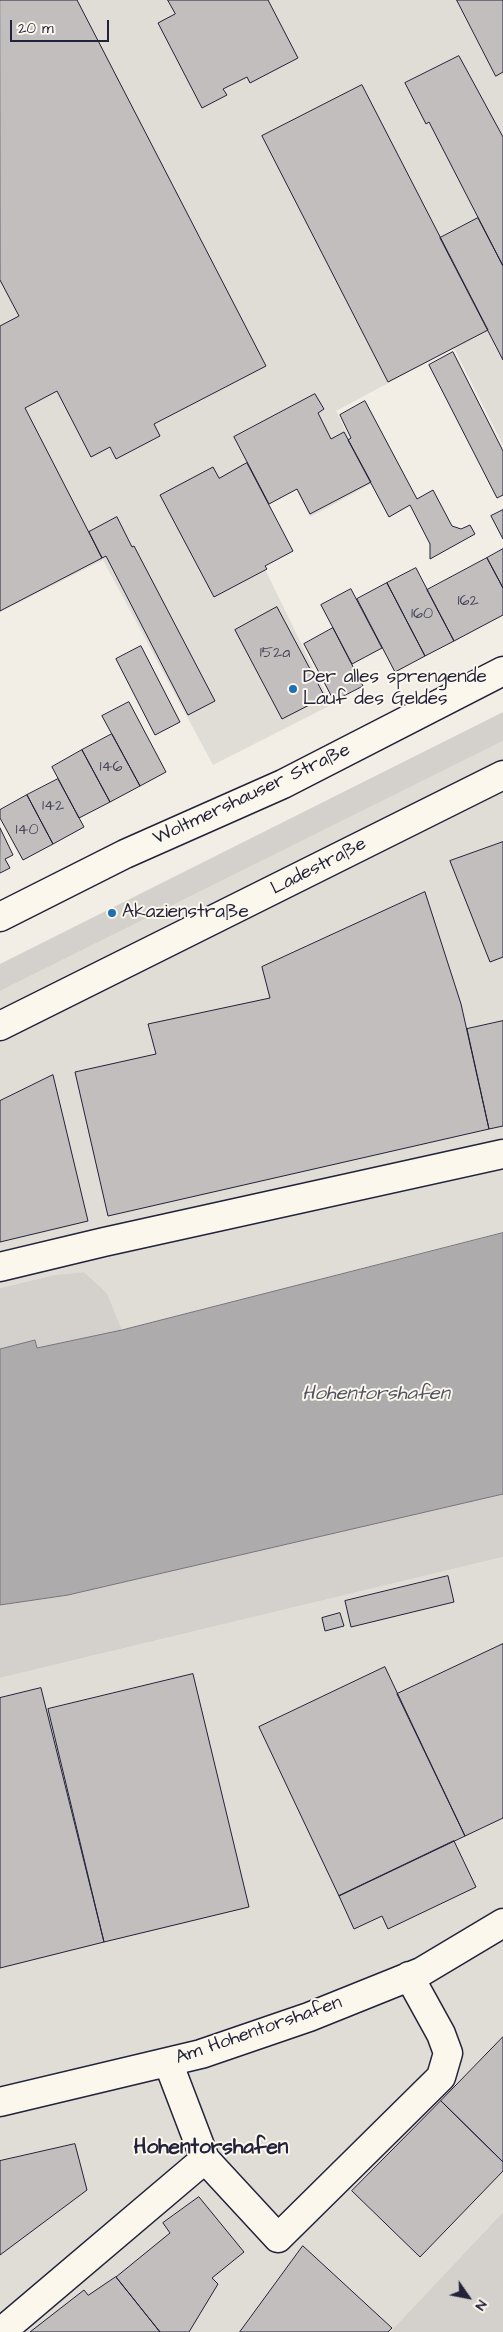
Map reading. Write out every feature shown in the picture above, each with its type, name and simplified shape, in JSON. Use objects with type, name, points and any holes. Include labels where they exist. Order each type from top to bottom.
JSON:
[{"type":"street","name":"Woltmershauser Straße","points":[[0,917],[125,854],[283,784],[503,671]]},
{"type":"street","name":"Ladestraße","points":[[0,1026],[503,775]]},
{"type":"street","points":[[0,1267],[104,1242],[503,1154]]},
{"type":"street","name":"Am Hohentorshafen","points":[[0,2102],[201,2054],[309,2017],[421,1972],[503,1923]]},
{"type":"street","points":[[168,2062],[205,2159],[278,2238],[441,2077],[448,2053],[441,2034],[409,1976]]},
{"type":"street","points":[[1,2332],[205,2159]]},
{"type":"shaded area","points":[[0,0],[503,0],[503,445],[454,348],[336,411],[371,484],[310,517],[296,489],[267,504],[263,565],[331,705],[213,765],[103,560],[0,612]]},
{"type":"shaded area","points":[[503,712],[503,741],[0,991],[0,964]]},
{"type":"shaded area","points":[[503,741],[503,1233],[122,1330],[107,1293],[84,1272],[54,1275],[0,1288],[0,991]]},
{"type":"shaded area","points":[[84,1272],[107,1293],[122,1330],[37,1348],[35,1340],[0,1349],[0,1288],[54,1275]]},
{"type":"shaded area","points":[[503,1494],[503,1557],[0,1678],[0,1605],[68,1595]]},
{"type":"shaded area","points":[[503,1557],[503,2212],[390,2332],[0,2332],[0,1678]]},
{"type":"shaded area","points":[[503,2212],[503,2332],[390,2332]]},
{"type":"water","name":"Hohentorshafen","points":[[503,1233],[503,1494],[68,1595],[0,1605],[0,1349],[35,1340],[37,1348],[122,1330]]},
{"type":"building","points":[[0,0],[77,0],[266,366],[154,424],[160,436],[116,459],[110,447],[91,457],[57,391],[25,408],[102,558],[0,611],[0,326],[19,316],[0,280]]},
{"type":"building","points":[[168,0],[268,0],[298,58],[250,83],[247,77],[223,89],[227,95],[202,108],[158,23],[175,14]]},
{"type":"building","points":[[457,0],[503,0],[503,72],[496,76]]},
{"type":"building","points":[[459,56],[503,137],[503,266],[429,122],[426,124],[405,83]]},
{"type":"building","points":[[362,85],[488,330],[388,382],[262,136]]},
{"type":"building","points":[[478,218],[503,266],[503,360],[440,238]]},
{"type":"building","points":[[453,352],[503,451],[503,495],[497,498],[429,365]]},
{"type":"building","points":[[315,394],[324,409],[318,413],[331,439],[344,432],[371,482],[310,514],[297,489],[269,504],[234,437]]},
{"type":"building","points":[[365,401],[417,499],[433,490],[452,526],[461,529],[470,525],[475,534],[430,559],[430,544],[410,505],[389,517],[348,440],[351,438],[340,415]]},
{"type":"building","points":[[247,463],[293,551],[265,566],[267,569],[214,597],[160,495],[213,467],[219,478]]},
{"type":"building","points":[[503,510],[503,539],[491,516]]},
{"type":"building","points":[[117,517],[215,701],[188,715],[106,556],[102,558],[89,532]]},
{"type":"building","points":[[503,549],[503,588],[487,558]]},
{"type":"building","points":[[487,558],[503,588],[503,615],[454,641],[427,590]]},
{"type":"building","points":[[416,568],[454,641],[425,656],[387,583]]},
{"type":"building","points":[[387,583],[425,656],[395,672],[357,599]]},
{"type":"building","points":[[351,589],[382,648],[352,664],[321,605]]},
{"type":"building","points":[[277,607],[325,697],[282,719],[235,630]]},
{"type":"building","points":[[333,628],[363,686],[334,701],[304,644]]},
{"type":"building","points":[[141,646],[180,722],[155,735],[116,659]]},
{"type":"building","points":[[129,702],[166,772],[140,786],[102,716]]},
{"type":"building","points":[[112,734],[140,786],[110,802],[82,750]]},
{"type":"building","points":[[82,750],[110,802],[79,818],[52,767]]},
{"type":"building","points":[[58,779],[84,827],[53,844],[27,795]]},
{"type":"building","points":[[27,795],[53,844],[23,860],[0,818],[0,810]]},
{"type":"building","points":[[0,828],[13,855],[5,859],[10,868],[0,873]]},
{"type":"building","points":[[503,842],[503,957],[490,962],[450,861]]},
{"type":"building","points":[[425,892],[461,1004],[489,1129],[108,1216],[75,1072],[156,1054],[148,1024],[270,998],[262,967]]},
{"type":"building","points":[[503,1021],[503,1126],[489,1129],[467,1029]]},
{"type":"building","points":[[53,1075],[88,1221],[0,1242],[0,1101]]},
{"type":"building","points":[[448,1576],[454,1602],[351,1627],[345,1601]]},
{"type":"building","points":[[340,1613],[344,1626],[325,1631],[322,1618]]},
{"type":"building","points":[[503,1644],[503,1818],[465,1836],[397,1694]]},
{"type":"building","points":[[385,1667],[465,1836],[339,1896],[259,1727]]},
{"type":"building","points":[[193,1674],[249,1907],[104,1942],[48,1709]]},
{"type":"building","points":[[41,1688],[104,1942],[0,1968],[0,1698]]},
{"type":"building","points":[[454,1841],[476,1887],[388,1929],[382,1916],[354,1929],[339,1896]]},
{"type":"building","points":[[503,2037],[503,2162],[441,2101]]},
{"type":"building","points":[[441,2101],[503,2162],[503,2171],[420,2257],[352,2191]]},
{"type":"building","points":[[75,2144],[87,2190],[0,2255],[0,2161]]},
{"type":"building","points":[[199,2197],[244,2252],[212,2278],[218,2284],[189,2332],[160,2332],[116,2277],[170,2233],[163,2223]]},
{"type":"building","points":[[303,2246],[392,2328],[388,2332],[240,2332]]},
{"type":"building","points":[[116,2277],[160,2332],[30,2332],[84,2290],[88,2295]]},
{"type":"place","name":"Der alles sprengende Lauf des Geldes","points":[[293,689]]},
{"type":"place","name":"Akazienstraße","points":[[112,913]]},
{"type":"district","name":"Hohentorshafen","points":[[211,2149]]}]
